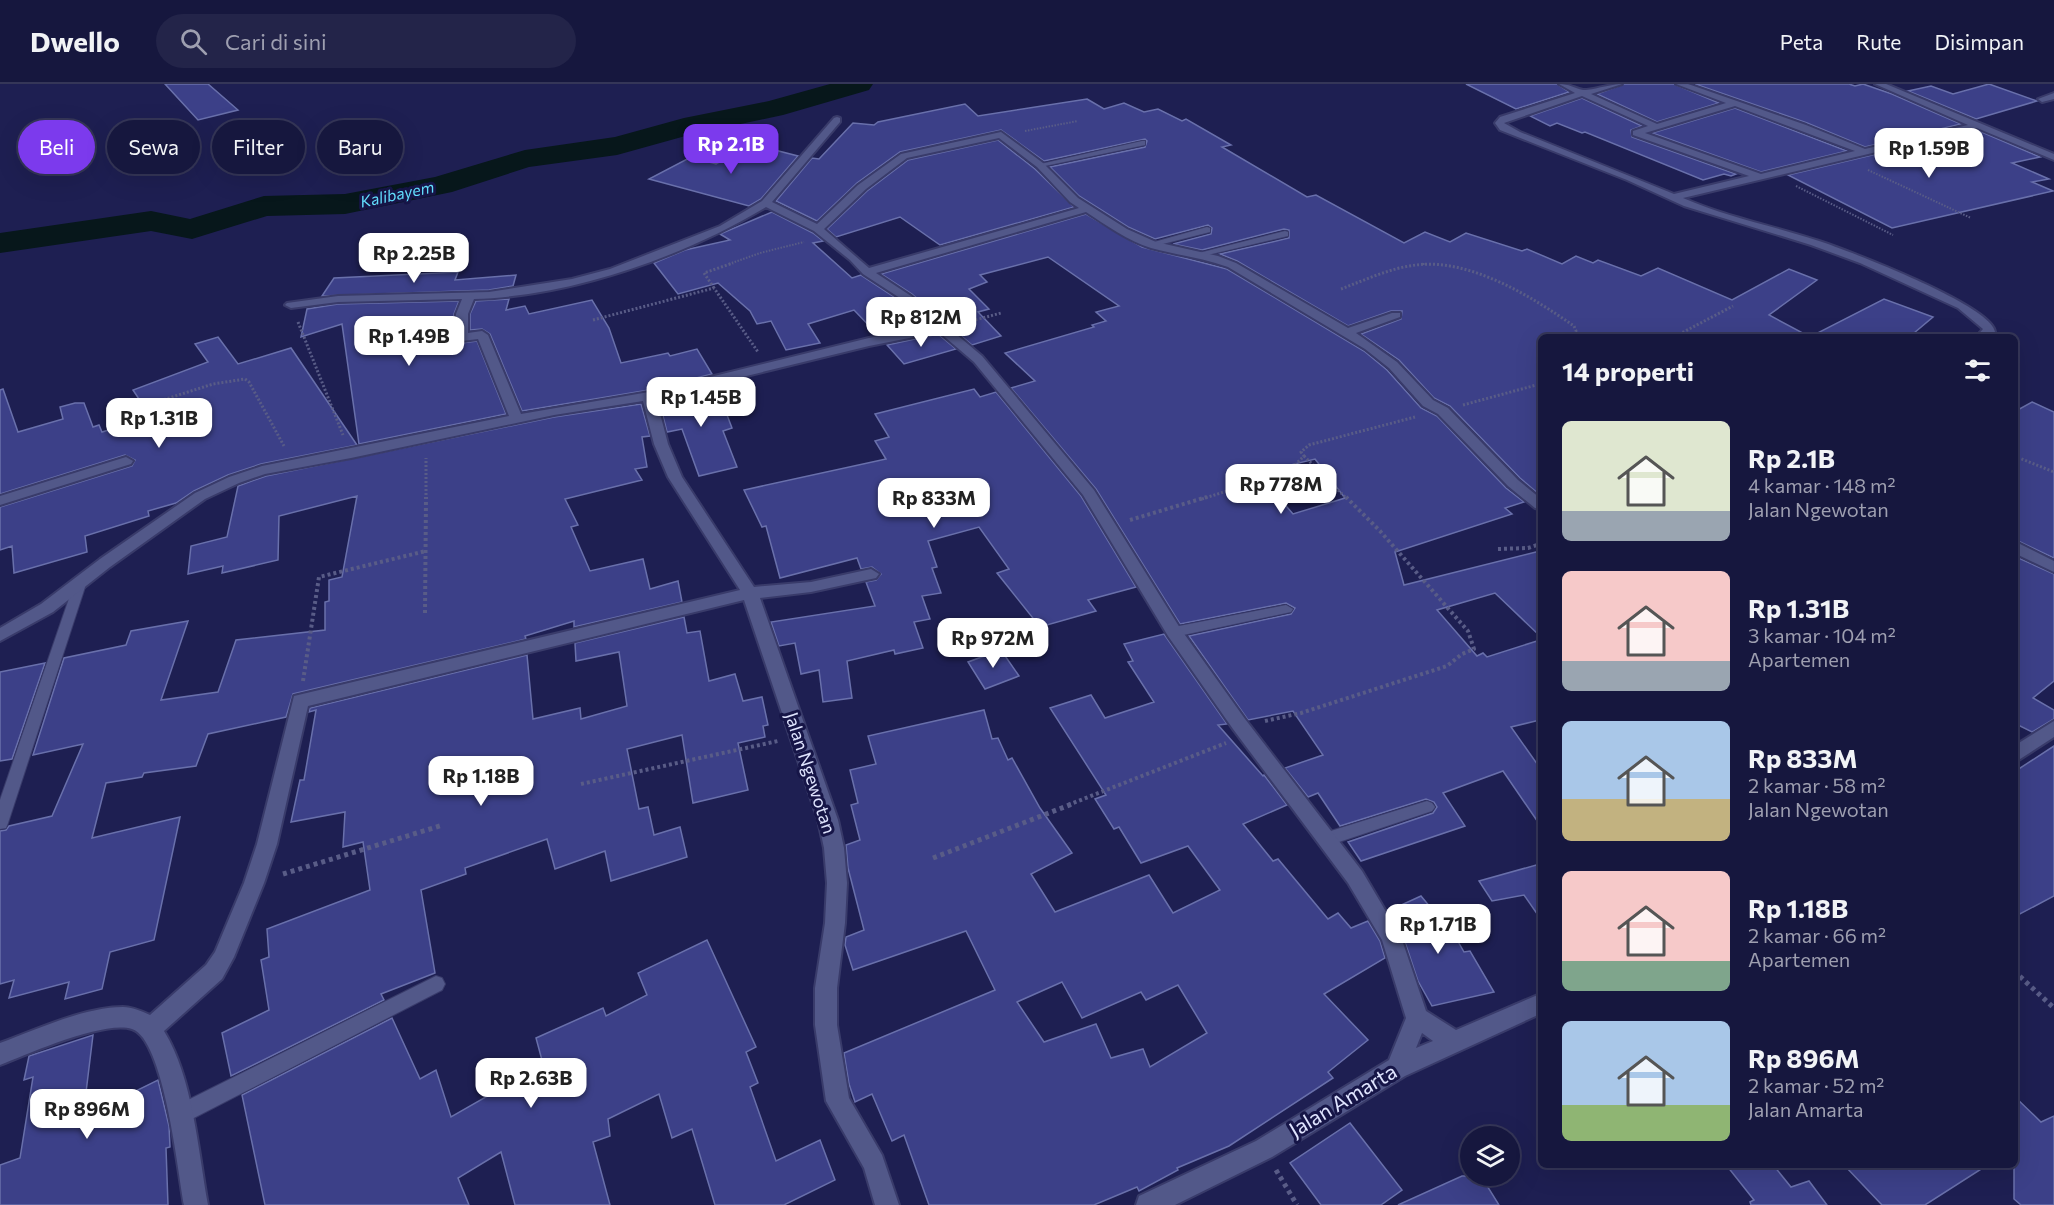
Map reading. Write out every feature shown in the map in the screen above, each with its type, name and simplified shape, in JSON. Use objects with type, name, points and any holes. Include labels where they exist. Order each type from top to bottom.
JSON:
[{"type":"street","points":[[1563,84],[1657,127]]},
{"type":"street","points":[[1618,84],[1503,119],[1499,123],[1500,126],[1716,214],[1846,254],[1962,306],[1980,318],[1989,328],[1986,334]]},
{"type":"street","points":[[1680,84],[1865,152]]},
{"type":"street","points":[[1880,84],[2054,157]]},
{"type":"street","points":[[2042,99],[2054,96]]},
{"type":"street","points":[[1736,103],[1636,133],[1766,175]]},
{"type":"street","points":[[291,305],[338,298],[489,295],[572,282],[614,271],[724,228],[766,203],[837,120]]},
{"type":"street","points":[[1674,197],[1978,124]]},
{"type":"street","points":[[823,232],[862,187],[904,156],[1001,135],[1040,165],[1085,209],[1123,231],[1151,244],[1199,254],[1232,265],[1369,346],[1393,365],[1428,403],[1443,411],[1513,483],[1538,502]]},
{"type":"street","points":[[766,203],[823,232],[867,272],[907,298],[978,359],[1089,493],[1158,609],[1355,877],[1390,937],[1417,1018],[1455,1042]]},
{"type":"street","points":[[867,272],[1085,209]]},
{"type":"street","points":[[470,295],[462,314],[462,337],[482,335],[518,419]]},
{"type":"street","points":[[1346,333],[1396,315]]},
{"type":"street","points":[[0,635],[47,608],[200,496],[262,470],[427,439],[518,419],[649,396],[869,342],[942,328]]},
{"type":"street","name":"Jalan Ngewotan","points":[[649,396],[656,429],[677,481],[750,593],[815,778],[834,848],[836,893],[826,988],[826,1025],[838,1101],[874,1163],[887,1205]]},
{"type":"street","points":[[0,501],[126,461]]},
{"type":"street","points":[[2018,548],[2054,567]]},
{"type":"street","points":[[151,1028],[214,972],[223,957],[254,883],[278,801],[300,701],[750,593],[815,588],[871,574]]},
{"type":"street","points":[[2018,753],[2054,728]]},
{"type":"street","name":"Jalan Amarta","points":[[1148,1205],[1264,1149],[1397,1068],[1538,1005]]},
{"type":"street","points":[[0,1054],[65,1031],[124,1017],[137,1020],[151,1028],[168,1063],[196,1205]]},
{"type":"street","points":[[1397,1068],[1417,1018]]},
{"type":"lane","points":[[1040,165],[1142,143]]},
{"type":"lane","points":[[1151,244],[1207,230]]},
{"type":"lane","points":[[1199,254],[1285,234]]},
{"type":"lane","points":[[0,822],[6,788],[80,584]]},
{"type":"lane","points":[[1174,632],[1286,609]]},
{"type":"lane","points":[[1327,839],[1427,807]]},
{"type":"lane","points":[[179,1115],[436,984]]},
{"type":"path","points":[[1001,135],[1078,121]]},
{"type":"path","points":[[1840,158],[1971,218]]},
{"type":"path","points":[[1766,175],[1893,235]]},
{"type":"path","points":[[768,366],[704,273],[823,232]]},
{"type":"path","points":[[1341,289],[1411,266],[1425,264],[1446,266],[1504,285],[1532,299],[1574,326],[1576,331],[1574,334]]},
{"type":"path","points":[[593,320],[714,288]]},
{"type":"path","points":[[291,305],[351,454]]},
{"type":"path","points":[[1680,334],[1733,306]]},
{"type":"path","points":[[942,328],[1001,313]]},
{"type":"path","points":[[122,413],[213,384],[245,379],[249,382],[294,465]]},
{"type":"path","points":[[933,858],[1244,729],[1447,666],[1461,654],[1474,649],[1468,631],[1380,531],[1301,452],[1309,444],[1538,385]]},
{"type":"path","points":[[425,613],[427,439]]},
{"type":"path","points":[[1110,525],[1173,509],[1264,480],[1289,471],[1304,456]]},
{"type":"path","points":[[2018,458],[2054,472]]},
{"type":"path","points":[[1498,549],[1528,548],[1538,545]]},
{"type":"path","points":[[300,701],[319,577],[426,551]]},
{"type":"path","points":[[581,784],[800,737]]},
{"type":"path","points":[[254,883],[443,825]]},
{"type":"path","points":[[2018,975],[2054,1008]]},
{"type":"path","points":[[1264,1149],[1297,1205]]},
{"type":"building","points":[[165,84],[208,84],[238,110],[198,120]]},
{"type":"building","points":[[1466,84],[1557,84],[1569,92],[1516,109]]},
{"type":"building","points":[[1624,84],[1674,84],[1719,103],[1657,122],[1597,94]]},
{"type":"building","points":[[1695,84],[1849,84],[1855,86],[1863,84],[1961,124],[1865,147],[1807,123]]},
{"type":"building","points":[[1989,84],[2037,101],[1976,119],[1908,91],[1931,86],[1953,94]]},
{"type":"building","points":[[1582,98],[1642,126],[1631,130],[1632,137],[1736,174],[1731,176],[1724,174],[1703,180],[1585,132],[1582,133],[1557,123],[1550,126],[1530,116]]},
{"type":"building","points":[[1087,99],[1104,109],[1124,103],[1144,112],[1158,109],[1182,121],[1186,119],[1231,145],[1222,147],[1307,197],[1316,195],[1404,243],[1425,232],[1450,242],[1466,233],[1522,251],[1527,249],[1562,264],[1576,256],[1593,263],[1598,260],[1641,276],[1658,268],[1732,300],[1789,269],[1817,280],[1769,315],[1804,334],[1538,334],[1538,493],[1520,478],[1450,406],[1434,398],[1399,360],[1361,334],[1401,319],[1402,311],[1391,311],[1348,326],[1237,261],[1220,254],[1289,238],[1289,230],[1284,229],[1202,250],[1173,244],[1211,234],[1212,228],[1208,225],[1155,239],[1128,227],[1079,196],[1050,167],[1145,147],[1147,141],[1145,139],[1044,161],[1001,130],[900,152],[857,183],[817,221],[776,201],[812,158],[819,159],[853,123],[874,125],[878,122],[965,104],[978,116]]},
{"type":"building","points":[[1735,108],[1847,151],[1761,172],[1652,133]]},
{"type":"building","points":[[1977,130],[2040,157],[2012,163],[2049,179],[2032,182],[2053,191],[1892,228],[1788,175]]},
{"type":"building","points":[[998,140],[1035,169],[1074,207],[940,245],[900,217],[836,237],[827,229],[867,191],[908,160]]},
{"type":"building","points":[[763,147],[798,156],[761,199],[749,206],[649,179],[691,157],[716,164],[744,148],[756,151]]},
{"type":"building","points":[[772,212],[813,233],[823,241],[813,243],[852,278],[861,275],[902,302],[928,325],[877,334],[854,310],[808,324],[820,343],[786,350],[771,321],[757,324],[750,311],[718,283],[678,294],[654,263],[685,250],[730,240],[720,234]]},
{"type":"building","points":[[1086,214],[1142,247],[1227,269],[1364,351],[1387,370],[1421,408],[1437,416],[1506,488],[1524,502],[1505,508],[1512,514],[1395,552],[1404,585],[1538,552],[1538,634],[1495,593],[1437,610],[1477,656],[1483,653],[1487,657],[1538,641],[1538,720],[1511,727],[1538,765],[1538,822],[1503,771],[1443,793],[1465,826],[1361,861],[1348,842],[1433,813],[1437,807],[1434,802],[1426,799],[1340,826],[1318,793],[1308,797],[1285,768],[1323,755],[1293,711],[1248,720],[1189,636],[1291,614],[1295,608],[1286,603],[1180,624],[1096,489],[1011,388],[1035,381],[1005,353],[1094,327],[1092,325],[1106,321],[1096,312],[1119,306],[1048,257],[980,275],[987,282],[969,289],[989,309],[978,312],[1001,336],[972,345],[912,294],[881,274]],"holes":[[[1315,459],[1345,498],[1293,514],[1258,473]]]},
{"type":"building","points":[[458,272],[455,280],[516,275],[513,286],[489,290],[322,296],[334,278]]},
{"type":"building","points":[[509,299],[506,310],[525,306],[529,314],[592,300],[609,328],[621,363],[668,353],[670,356],[697,349],[712,374],[649,390],[522,411],[490,334],[482,329],[470,330],[470,314],[476,301]]},
{"type":"building","points":[[1884,299],[1933,317],[1913,334],[1816,334]]},
{"type":"building","points":[[459,301],[454,314],[454,337],[462,343],[477,341],[506,414],[359,444],[342,324],[301,337],[307,309],[338,304]]},
{"type":"building","points":[[938,334],[956,349],[904,364],[887,345]]},
{"type":"building","points":[[218,337],[238,364],[291,348],[357,445],[261,464],[228,475],[194,491],[176,503],[148,511],[149,516],[85,536],[87,552],[14,573],[12,546],[0,550],[0,507],[132,466],[135,460],[125,455],[0,494],[0,390],[3,389],[18,432],[63,419],[60,407],[84,403],[93,427],[99,425],[102,432],[151,417],[133,390],[208,362],[195,344]]},
{"type":"building","points":[[716,386],[732,428],[723,431],[737,467],[699,476],[682,429],[667,432],[659,400]]},
{"type":"building","points":[[974,389],[980,397],[996,392],[1081,496],[1136,587],[1088,600],[1096,611],[1040,627],[997,573],[1009,569],[979,527],[928,541],[937,567],[932,568],[941,593],[922,596],[930,619],[914,622],[923,648],[895,654],[894,650],[847,661],[852,698],[823,702],[819,670],[801,674],[795,643],[779,646],[771,622],[875,606],[866,582],[876,580],[881,574],[872,567],[861,569],[857,558],[780,578],[766,526],[762,527],[744,490],[886,459],[875,441],[889,437],[875,414]]},
{"type":"building","points":[[2032,402],[2054,412],[2054,558],[2018,541],[2018,410]]},
{"type":"building","points":[[641,404],[650,436],[642,437],[647,467],[635,469],[642,480],[565,499],[578,525],[571,527],[590,571],[643,559],[650,589],[678,581],[682,602],[574,627],[574,621],[525,636],[526,639],[293,694],[286,717],[208,734],[196,766],[144,773],[142,777],[106,783],[92,838],[180,817],[154,940],[110,952],[102,989],[65,999],[69,982],[9,998],[14,980],[0,984],[0,831],[6,830],[9,826],[52,816],[83,744],[33,755],[64,658],[126,645],[131,631],[188,621],[161,700],[218,692],[236,640],[325,630],[325,602],[329,601],[329,580],[342,577],[357,496],[279,516],[278,560],[222,573],[223,566],[188,574],[191,546],[227,537],[238,486],[266,476],[554,417]]},
{"type":"building","points":[[2018,558],[2054,574],[2054,681],[2033,698],[2054,710],[2054,719],[2032,732],[2018,725]]},
{"type":"building","points":[[684,617],[687,633],[700,631],[709,681],[735,674],[743,701],[762,697],[768,725],[763,726],[765,737],[738,743],[748,790],[693,803],[682,735],[627,749],[639,809],[648,807],[654,835],[680,827],[687,857],[611,881],[605,851],[555,869],[547,839],[465,868],[466,874],[421,890],[435,973],[381,994],[384,1000],[231,1076],[222,1033],[269,1010],[261,960],[269,957],[267,929],[370,890],[363,842],[343,847],[345,812],[291,822],[300,780],[304,780],[316,710],[309,712],[310,708],[527,655],[533,719],[580,708],[581,719],[627,706],[619,652],[576,661],[575,643]]},
{"type":"building","points":[[1164,634],[1227,724],[1218,725],[1264,775],[1287,805],[1243,824],[1273,861],[1278,859],[1328,919],[1338,913],[1351,928],[1368,921],[1380,941],[1385,958],[1324,994],[1368,1040],[1328,1072],[1333,1078],[1229,1146],[1177,1168],[1178,1170],[1139,1191],[1137,1187],[1094,1205],[929,1205],[904,1135],[892,1141],[872,1094],[855,1102],[849,1084],[844,1053],[995,990],[966,931],[853,970],[845,945],[846,937],[864,930],[848,868],[846,845],[860,840],[851,805],[858,803],[850,770],[876,764],[868,736],[984,710],[992,739],[998,738],[1008,760],[1012,758],[1040,808],[1072,853],[1031,874],[1055,912],[1149,875],[1173,913],[1220,890],[1188,846],[1141,863],[1119,827],[1114,829],[1095,799],[1106,795],[1050,708],[1091,695],[1105,718],[1154,702],[1128,662],[1133,661],[1124,644]],"holes":[[[1062,982],[1082,1018],[1141,992],[1146,1000],[1178,985],[1207,1033],[1150,1067],[1143,1049],[1111,1058],[1096,1024],[1044,1042],[1017,1002]]]},
{"type":"building","points":[[1001,650],[1019,676],[985,689],[968,662]]},
{"type":"building","points":[[45,663],[12,759],[0,761],[0,672]]},
{"type":"building","points":[[2054,746],[2054,896],[2018,915],[2018,769]]},
{"type":"building","points":[[1538,865],[1538,915],[1524,895],[1492,901],[1479,881]]},
{"type":"building","points":[[1421,896],[1445,925],[1448,924],[1464,952],[1470,951],[1494,992],[1432,1006],[1418,981],[1403,936],[1388,911]]},
{"type":"building","points":[[707,940],[756,1047],[746,1052],[758,1083],[750,1087],[776,1161],[820,1140],[835,1180],[784,1205],[715,1205],[692,1129],[672,1138],[659,1094],[608,1119],[610,1136],[593,1142],[610,1205],[515,1205],[501,1152],[458,1178],[469,1205],[265,1205],[242,1095],[392,1018],[420,1079],[436,1070],[451,1117],[543,1064],[536,1038],[603,1008],[606,1016],[647,995],[638,973]]},
{"type":"building","points":[[93,1035],[83,1117],[158,1080],[169,1126],[170,1147],[166,1148],[168,1205],[0,1205],[0,1165],[20,1158],[33,1077],[24,1080],[29,1056]]},
{"type":"building","points":[[2018,1100],[2041,1122],[2054,1116],[2054,1205],[2021,1205],[2014,1199],[2014,1168],[2018,1168]]},
{"type":"building","points":[[1350,1123],[1402,1190],[1381,1205],[1321,1205],[1290,1163]]},
{"type":"building","points":[[1729,1168],[1776,1168],[1791,1187],[1809,1181],[1827,1205],[1751,1205],[1750,1202],[1754,1200]]},
{"type":"building","points":[[1847,1168],[1983,1168],[1925,1205],[1882,1205]]},
{"type":"building","points":[[1460,1177],[1460,1186],[1487,1186],[1499,1205],[1398,1205]]},
{"type":"waterway","name":"Kalibayem","points":[[0,243],[151,221],[192,229],[264,206],[345,204],[441,185],[525,159],[617,146],[684,127],[773,109],[860,84]]}]
